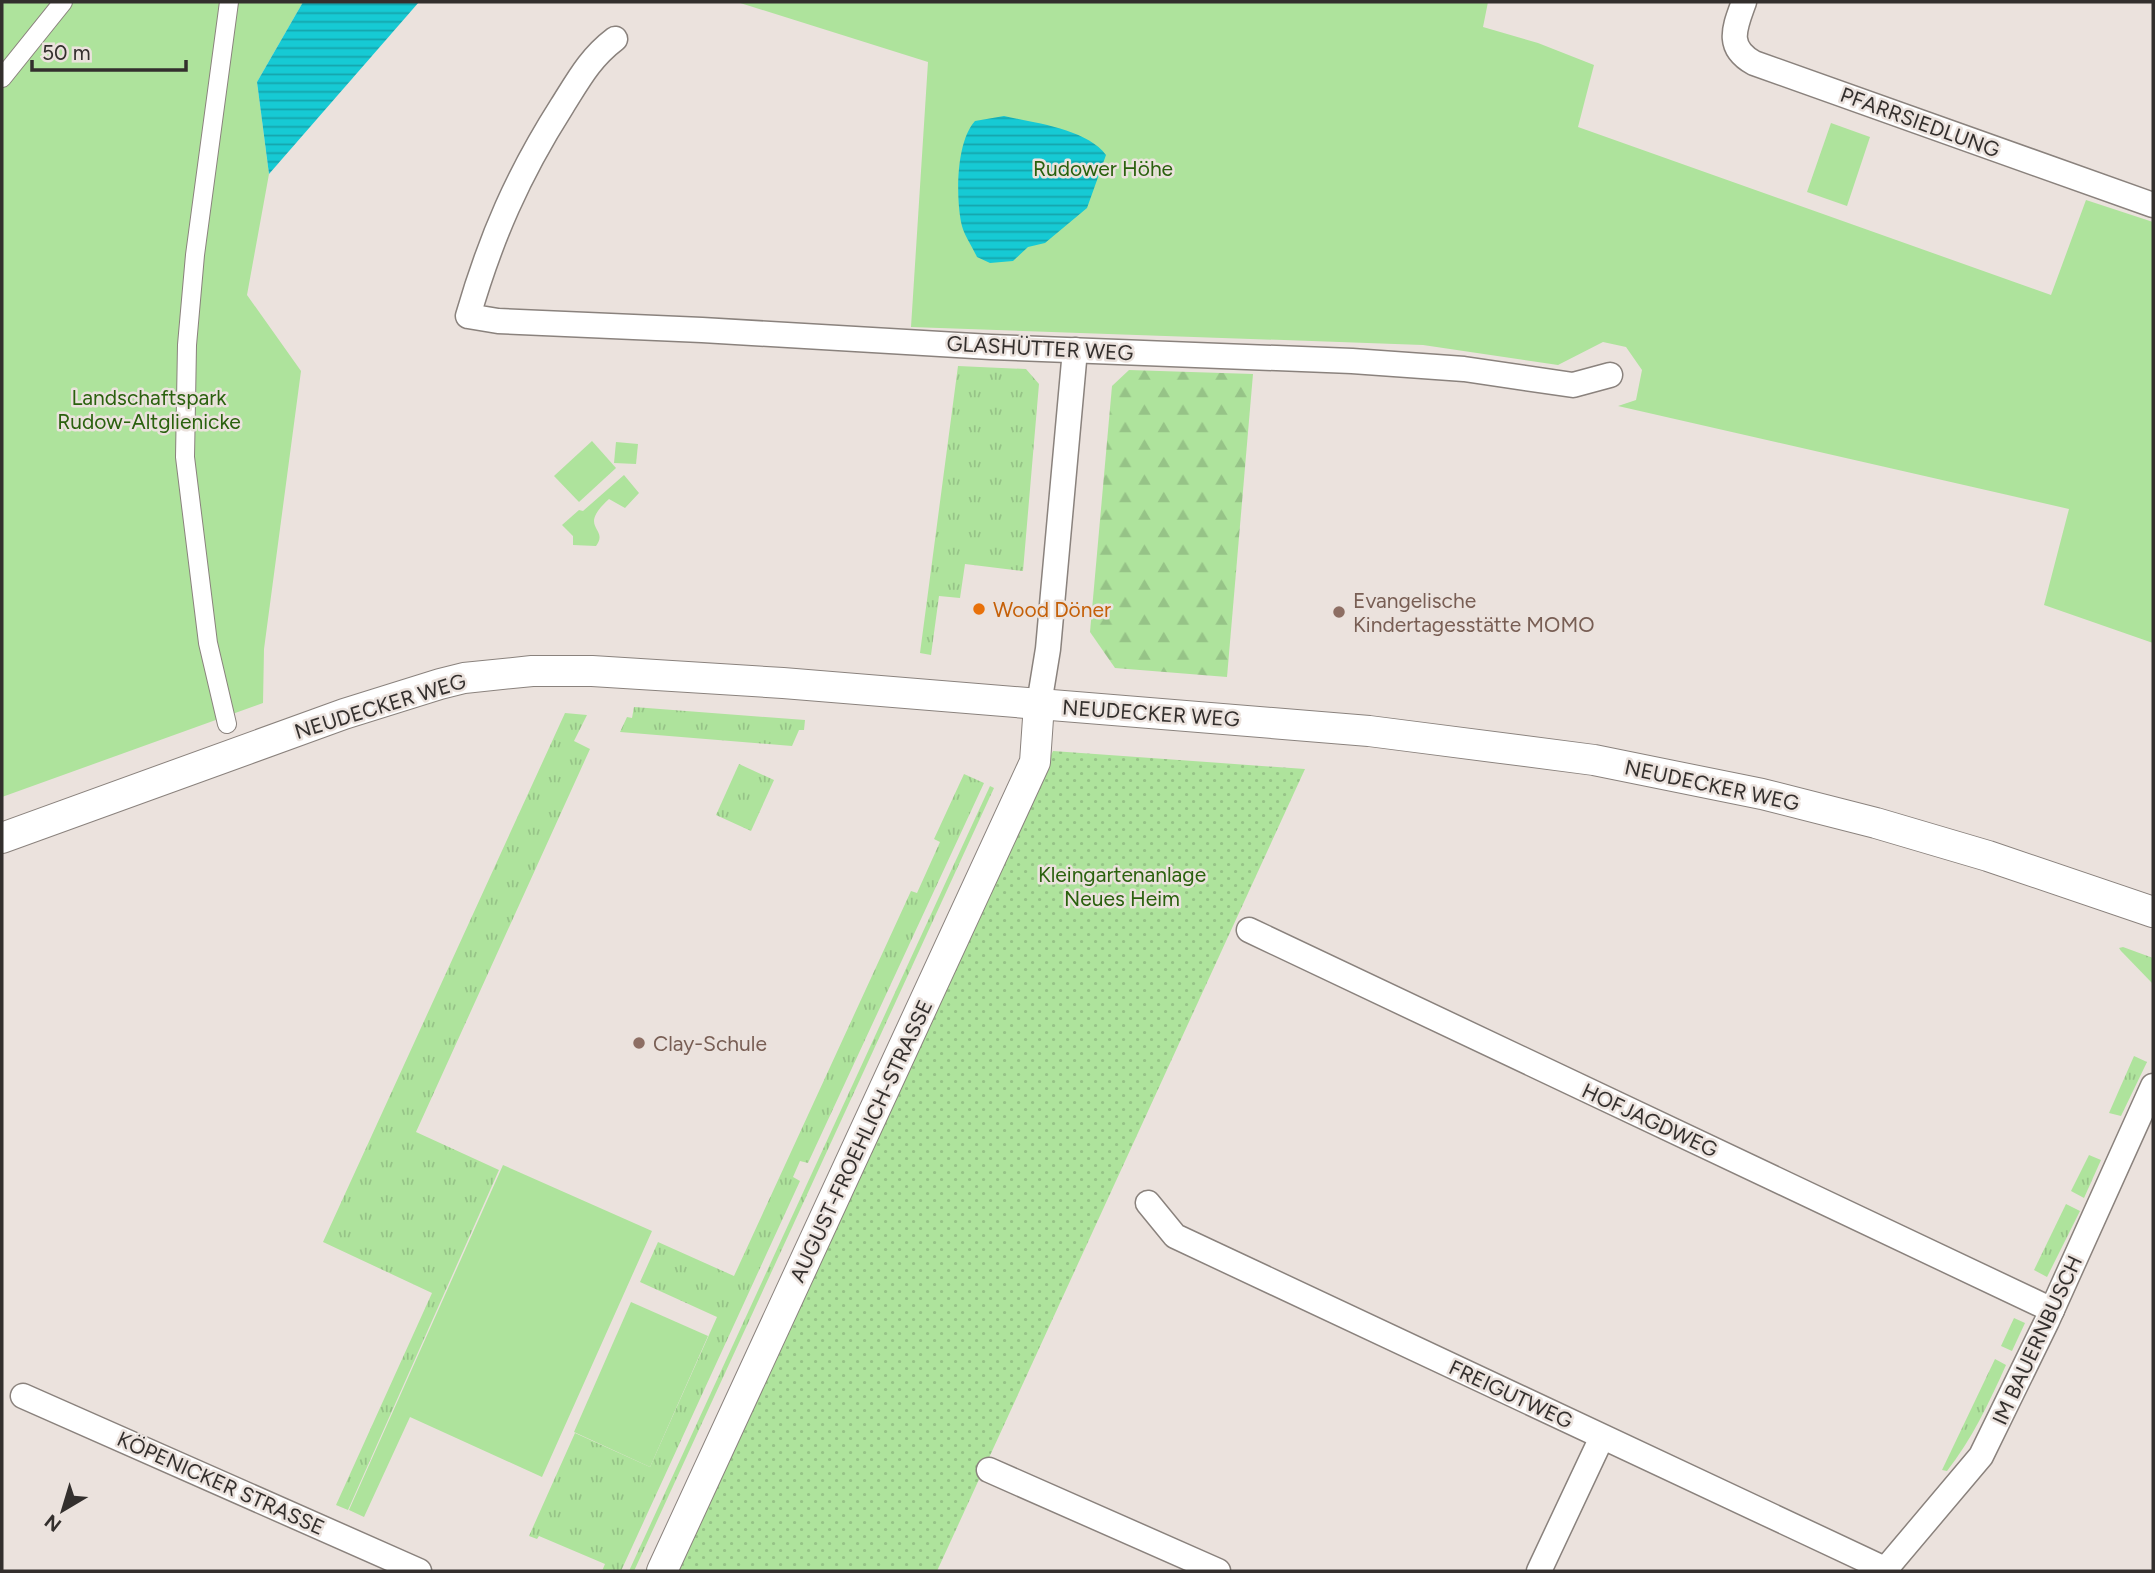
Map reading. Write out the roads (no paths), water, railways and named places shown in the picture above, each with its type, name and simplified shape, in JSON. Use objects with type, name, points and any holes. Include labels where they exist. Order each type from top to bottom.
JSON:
[{"type":"street","points":[[2,78],[63,2]]},
{"type":"street","points":[[227,724],[206,631],[185,457],[187,345],[195,255],[229,2]]},
{"type":"street","name":"PFARRSIEDLUNG","points":[[1744,2],[1734,39],[1741,53],[1754,63],[2153,205]]},
{"type":"street","name":"GLASHÜTTER WEG","points":[[615,38],[596,53],[527,164],[496,230],[468,316],[498,321],[1352,361],[1464,369],[1573,385],[1610,375]]},
{"type":"street","points":[[1039,704],[1048,649],[1075,350]]},
{"type":"street","name":"NEUDECKER WEG","points":[[2,838],[344,715],[440,684],[464,678],[531,671],[592,671],[1382,732],[1594,760],[1762,794],[1876,823],[1988,856],[2153,912]]},
{"type":"street","name":"AUGUST-FROEHLICH-STRASSE","points":[[662,1571],[1035,762],[1039,704]]},
{"type":"street","name":"HOFJAGDWEG","points":[[1249,930],[2052,1310]]},
{"type":"street","name":"IM BAUERNBUSCH","points":[[1886,1571],[1981,1456],[2052,1310],[2153,1086]]},
{"type":"street","name":"FREIGUTWEG","points":[[1147,1203],[1175,1236],[1886,1571]]},
{"type":"street","name":"KÖPENICKER STRASSE","points":[[23,1396],[419,1571]]},
{"type":"street","points":[[1539,1571],[1602,1437]]},
{"type":"street","points":[[989,1469],[1218,1571]]},
{"type":"water","points":[[303,2],[419,2],[269,174],[257,82]]},
{"type":"water","points":[[1004,116],[1074,133],[1097,146],[1106,155],[1087,208],[1045,243],[1028,247],[1013,261],[990,263],[977,257],[962,226],[958,198],[959,169],[964,142],[975,121]]},
{"type":"place","name":"Wood Döner","points":[[979,609]]},
{"type":"place","name":"Evangelische Kindertagesstätte MOMO","points":[[1339,612]]},
{"type":"place","name":"Clay-Schule","points":[[639,1043]]},
{"type":"park label","name":"Rudower Höhe","points":[[1103,168]]},
{"type":"park label","name":"Landschaftspark Rudow-Altglienicke","points":[[149,409]]},
{"type":"park label","name":"Kleingartenanlage Neues Heim","points":[[1122,886]]}]
